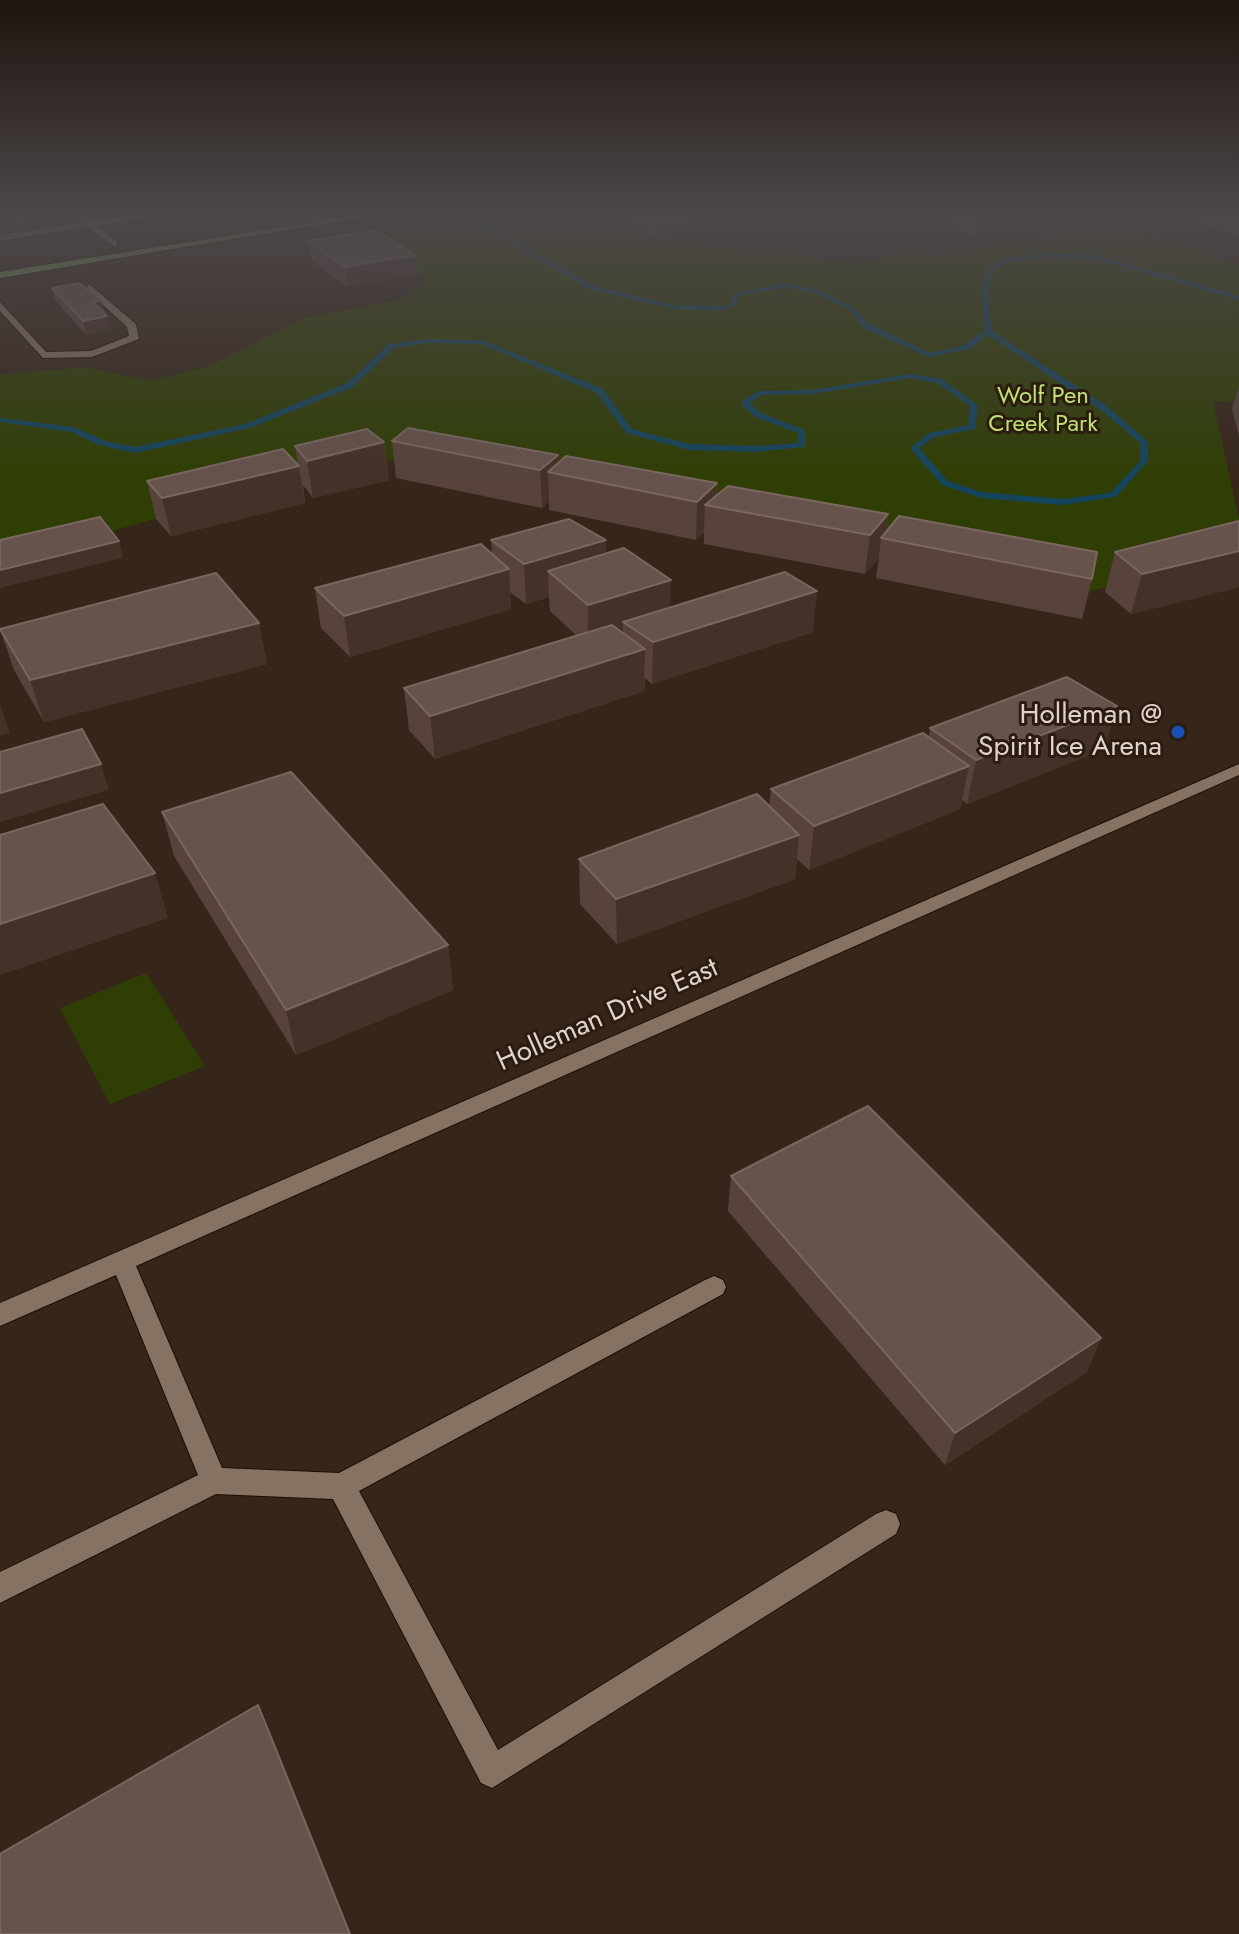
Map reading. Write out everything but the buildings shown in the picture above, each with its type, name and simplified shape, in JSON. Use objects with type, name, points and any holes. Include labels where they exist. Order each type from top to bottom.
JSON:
[{"type":"street","points":[[0,305],[43,355],[92,354],[135,337],[132,326],[109,305]]},
{"type":"street","name":"Holleman Drive East","points":[[0,1315],[1239,769]]},
{"type":"street","points":[[122,1261],[214,1481]]},
{"type":"street","points":[[0,1588],[214,1481],[341,1486],[714,1287]]},
{"type":"street","points":[[341,1486],[492,1772],[886,1524]]},
{"type":"green space","name":"Wolf Pen Creek Park","points":[[373,305],[1239,305],[1239,403],[1213,401],[1239,520],[1239,554],[1087,592],[375,457],[105,533],[0,558],[0,375],[84,367],[149,381],[212,365],[304,318]]},
{"type":"green space","points":[[146,973],[205,1066],[110,1104],[60,1008]]},
{"type":"waterway","points":[[666,305],[725,308],[731,305]]},
{"type":"waterway","points":[[845,305],[866,326],[929,355],[966,347],[988,332]]},
{"type":"waterway","points":[[986,305],[988,332]]},
{"type":"waterway","points":[[0,420],[74,430],[102,443],[135,450],[247,426],[350,385],[392,346],[429,341],[482,342],[600,391],[629,431],[689,447],[755,449],[802,445],[802,432],[758,415],[745,403],[759,393],[812,392],[910,376],[939,381],[974,405],[972,427],[932,435],[914,448],[945,483],[981,495],[1062,502],[1113,495],[1144,461],[1144,442],[1104,408],[988,332]]},
{"type":"place","name":"Holleman @ Spirit Ice Arena","points":[[1178,732]]}]
